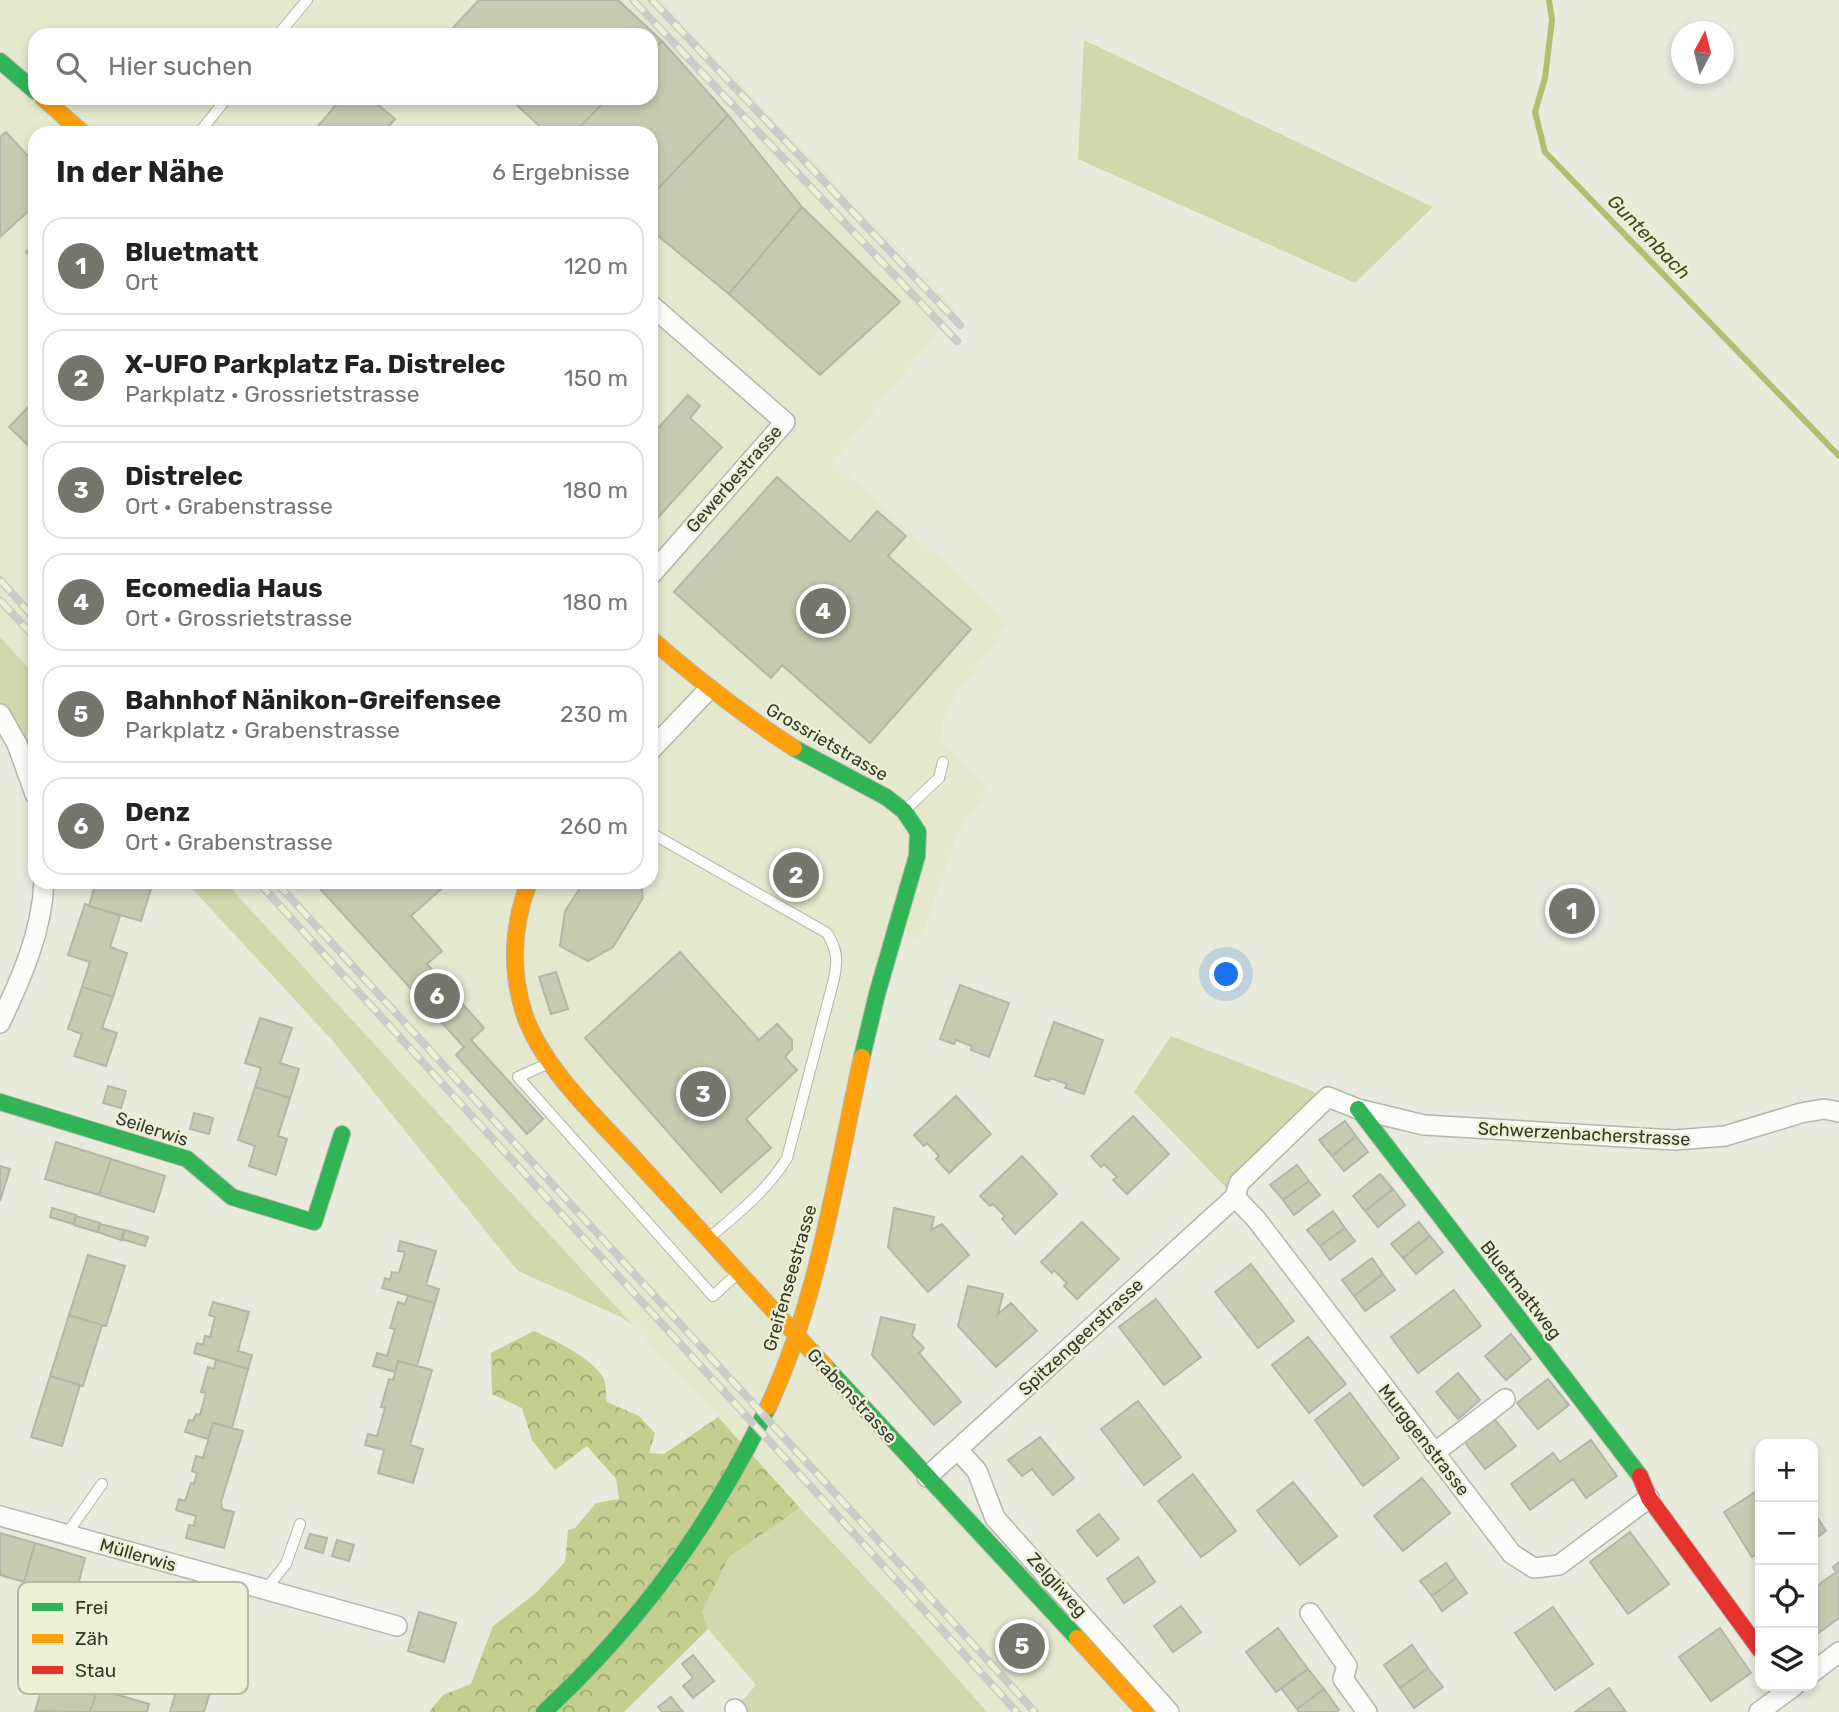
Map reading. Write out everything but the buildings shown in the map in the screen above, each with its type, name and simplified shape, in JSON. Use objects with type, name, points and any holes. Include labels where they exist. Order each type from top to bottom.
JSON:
[{"type":"street","points":[[0,61],[28,85]]},
{"type":"street","points":[[51,105],[75,126]]},
{"type":"street","name":"Gewerbestrasse","points":[[658,311],[785,422],[658,567]]},
{"type":"street","name":"Grossrietstrasse","points":[[658,645],[709,689],[782,742],[886,797],[904,811]]},
{"type":"street","points":[[658,744],[709,689]]},
{"type":"street","points":[[0,714],[17,744],[28,774]]},
{"type":"street","name":"Greifenseestrasse","points":[[544,1712],[619,1636],[669,1575],[739,1466],[772,1398],[795,1340],[828,1215],[872,1013],[917,856],[918,832],[904,811]]},
{"type":"street","points":[[0,1023],[29,958],[43,889]]},
{"type":"street","name":"Grabenstrasse","points":[[527,889],[514,947],[516,975],[520,1002],[531,1032],[551,1063],[579,1098],[1144,1712]]},
{"type":"street","name":"Schwerzenbacherstrasse","points":[[1328,1097],[1358,1109],[1424,1125],[1675,1140],[1725,1136],[1801,1113],[1824,1109],[1839,1112]]},
{"type":"street","name":"Spitzengeerstrasse","points":[[927,1478],[1235,1197],[1240,1183],[1328,1097]]},
{"type":"street","name":"Seilerwis","points":[[0,1101],[187,1159],[232,1197],[314,1222],[342,1134]]},
{"type":"street","name":"Bluetmattweg","points":[[1358,1109],[1642,1479],[1649,1497],[1755,1643]]},
{"type":"street","name":"Murggenstrasse","points":[[1235,1197],[1256,1219],[1512,1554],[1534,1568],[1559,1565],[1649,1497]]},
{"type":"street","points":[[1434,1453],[1505,1399]]},
{"type":"street","name":"Zelgliweg","points":[[958,1450],[977,1471],[995,1517],[1169,1712]]},
{"type":"street","name":"Müllerwis","points":[[0,1516],[239,1582]]},
{"type":"street","name":"Müllerwis","points":[[248,1584],[397,1626]]},
{"type":"street","points":[[1310,1613],[1347,1666],[1343,1679],[1367,1712]]},
{"type":"street","points":[[1818,1668],[1839,1652]]},
{"type":"street","points":[[1759,1712],[1785,1691]]},
{"type":"lane","points":[[284,28],[307,0]]},
{"type":"lane","points":[[205,126],[221,105]]},
{"type":"lane","points":[[904,811],[939,778],[943,762]]},
{"type":"lane","points":[[658,837],[827,933],[835,946],[837,963],[786,1158],[775,1177],[759,1195],[709,1238]]},
{"type":"lane","points":[[551,1063],[518,1077],[713,1296],[739,1272]]},
{"type":"lane","points":[[66,1535],[102,1484]]},
{"type":"lane","points":[[266,1589],[286,1564],[300,1524]]},
{"type":"shaded area","points":[[0,0],[661,0],[956,309],[833,462],[1010,622],[954,698],[943,720],[941,740],[989,788],[958,833],[921,939],[894,933],[795,1340],[1145,1712],[987,1712],[231,889],[658,889],[658,126],[28,126],[28,667],[0,637]]},
{"type":"green space","points":[[1084,40],[1433,207],[1355,283],[1078,159]]},
{"type":"green space","points":[[0,637],[28,667],[28,778],[0,714]]},
{"type":"green space","points":[[192,889],[231,889],[633,1325],[619,1316],[518,1271],[332,1040]]},
{"type":"green space","points":[[1171,1036],[1328,1097],[1235,1197],[1134,1092]]},
{"type":"green space","points":[[534,1331],[572,1350],[592,1364],[605,1381],[607,1402],[639,1416],[655,1433],[649,1453],[664,1454],[718,1417],[800,1508],[729,1557],[702,1612],[708,1629],[624,1712],[429,1712],[443,1695],[471,1684],[493,1626],[536,1593],[565,1562],[568,1530],[575,1528],[596,1503],[619,1499],[616,1479],[587,1446],[555,1470],[532,1440],[522,1408],[492,1394],[491,1353]]},
{"type":"green space","points":[[800,1508],[987,1712],[737,1712],[735,1709],[756,1685],[708,1629],[702,1612],[729,1557]]},
{"type":"waterway","name":"Guntenbach","points":[[1549,0],[1552,20],[1545,78],[1535,112],[1545,152],[1839,456]]},
{"type":"railway","points":[[633,0],[957,341]]},
{"type":"railway","points":[[652,0],[960,325]]},
{"type":"railway","points":[[0,580],[28,611]]},
{"type":"railway","points":[[0,600],[28,630]]},
{"type":"railway","points":[[264,889],[1017,1712]]},
{"type":"railway","points":[[282,889],[1035,1712]]},
{"type":"traffic: fast","points":[[0,61],[28,85]]},
{"type":"traffic: fast","points":[[794,748],[886,797],[904,811],[918,832],[917,856],[877,994],[862,1057]]},
{"type":"traffic: fast","points":[[0,1102],[187,1159],[232,1197],[314,1222],[342,1134]]},
{"type":"traffic: fast","points":[[1358,1109],[1640,1476]]},
{"type":"traffic: fast","points":[[826,1367],[1077,1638]]},
{"type":"traffic: fast","points":[[544,1712],[611,1643],[671,1570],[722,1492],[768,1407]]},
{"type":"traffic: slow","points":[[51,105],[75,126]]},
{"type":"traffic: slow","points":[[658,645],[721,696],[794,748]]},
{"type":"traffic: slow","points":[[527,889],[517,930],[515,963],[524,1013],[543,1053],[587,1108],[774,1311]]},
{"type":"traffic: slow","points":[[768,1407],[801,1323],[813,1279],[862,1057]]},
{"type":"traffic: slow","points":[[774,1311],[826,1367]]},
{"type":"traffic: slow","points":[[1077,1638],[1145,1712]]},
{"type":"traffic: jam","points":[[1640,1476],[1649,1498],[1755,1643]]},
{"type":"place","name":"Ecomedia Haus","points":[[823,611]]},
{"type":"place","name":"X-UFO Parkplatz Fa. Distrelec","points":[[796,875]]},
{"type":"place","name":"Bluetmatt","points":[[1572,911]]},
{"type":"place","name":"Denz","points":[[437,996]]},
{"type":"place","name":"Distrelec","points":[[703,1094]]},
{"type":"place","name":"Bahnhof Nänikon-Greifensee","points":[[1022,1646]]}]
